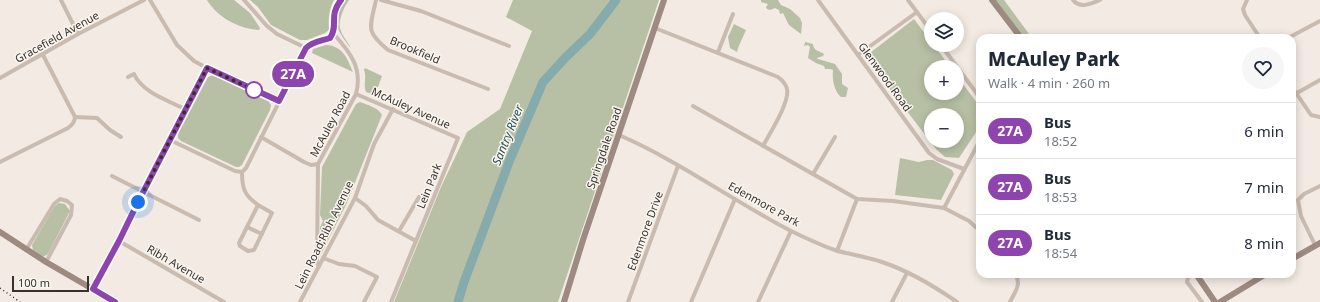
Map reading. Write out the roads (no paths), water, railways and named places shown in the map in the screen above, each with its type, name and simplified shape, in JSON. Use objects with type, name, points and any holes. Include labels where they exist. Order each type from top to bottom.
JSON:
[{"type":"street","points":[[61,0],[78,34]]},
{"type":"street","name":"Gracefield Avenue","points":[[0,78],[78,34],[144,0]]},
{"type":"street","points":[[150,0],[177,45],[194,61],[279,101]]},
{"type":"street","points":[[244,0],[267,26],[277,34],[306,48]]},
{"type":"street","points":[[258,205],[239,243],[240,246],[248,251],[254,250],[272,213],[249,198],[242,186],[242,172],[246,168],[306,48],[317,41],[330,38],[333,34],[333,14],[341,0]]},
{"type":"street","name":"Brookfield","points":[[376,0],[370,29],[376,40],[388,50],[488,88]]},
{"type":"street","points":[[381,0],[421,11],[509,46]]},
{"type":"street","name":"Springdale Road","points":[[564,302],[583,240],[664,0]]},
{"type":"street","name":"Glenwood Road","points":[[818,0],[929,153],[937,159],[964,170]]},
{"type":"street","points":[[908,0],[924,22]]},
{"type":"street","points":[[992,0],[1017,34]]},
{"type":"street","points":[[1073,0],[1076,4],[1084,6],[1100,0]]},
{"type":"street","points":[[1247,0],[1243,8],[1245,15],[1257,34]]},
{"type":"street","points":[[858,55],[917,12]]},
{"type":"street","points":[[718,52],[733,14]]},
{"type":"street","points":[[1296,34],[1320,21]]},
{"type":"street","points":[[655,28],[778,77],[784,82],[787,88],[788,98],[764,146]]},
{"type":"street","name":"McAuley Road","points":[[319,266],[317,263],[318,164],[356,94],[359,83],[357,66],[346,47],[333,34]]},
{"type":"street","points":[[946,52],[976,93]]},
{"type":"street","points":[[0,162],[72,125],[75,117],[43,54]]},
{"type":"street","points":[[93,289],[207,68]]},
{"type":"street","points":[[128,77],[134,74],[137,80],[149,91],[185,109]]},
{"type":"street","points":[[1320,80],[1297,93],[1311,115],[1320,117]]},
{"type":"street","name":"McAuley Avenue","points":[[356,94],[458,138]]},
{"type":"street","points":[[693,106],[857,199],[893,201],[944,208],[969,221],[976,228]]},
{"type":"street","name":"Lein Road;Ribh Avenue","points":[[300,302],[355,198],[374,144],[393,109]]},
{"type":"street","points":[[75,117],[97,118],[110,130],[121,137]]},
{"type":"street","name":"Edenmore Park","points":[[619,135],[678,166],[791,230],[837,251],[883,262],[937,288],[957,302]]},
{"type":"street","points":[[261,137],[304,162],[311,165],[318,164]]},
{"type":"street","name":"Lein Park","points":[[391,302],[458,138]]},
{"type":"street","points":[[813,174],[835,138]]},
{"type":"street","points":[[170,140],[235,172],[242,172]]},
{"type":"street","points":[[944,208],[976,148]]},
{"type":"street","name":"Edenmore Drive","points":[[628,302],[678,166]]},
{"type":"street","points":[[112,176],[199,220]]},
{"type":"street","points":[[1296,257],[1318,244],[1301,216],[1298,200],[1304,194],[1320,186]]},
{"type":"street","name":"Lein Park","points":[[399,231],[418,197]]},
{"type":"street","points":[[355,198],[366,206],[378,220],[416,241]]},
{"type":"street","points":[[26,250],[54,204],[60,199],[67,201],[72,206],[71,215],[46,262]]},
{"type":"street","points":[[691,302],[735,199]]},
{"type":"street","points":[[837,251],[857,199]]},
{"type":"street","points":[[247,227],[262,234]]},
{"type":"street","points":[[758,302],[791,230]]},
{"type":"street","points":[[0,232],[26,250],[115,302]]},
{"type":"street","name":"Ribh Avenue","points":[[119,241],[224,302]]},
{"type":"street","points":[[323,258],[339,264],[355,266],[377,277],[364,302]]},
{"type":"street","points":[[892,302],[907,273]]},
{"type":"street","points":[[1010,302],[1019,283],[1018,278]]},
{"type":"street","points":[[1188,278],[1187,282],[1202,302]]},
{"type":"street","points":[[1199,278],[1215,302]]},
{"type":"street","points":[[1220,302],[1259,278]]},
{"type":"waterway","name":"Santry River","points":[[458,302],[464,282],[509,162],[543,82],[590,34],[616,0]]},
{"type":"railway","points":[[0,288],[20,302]]}]
